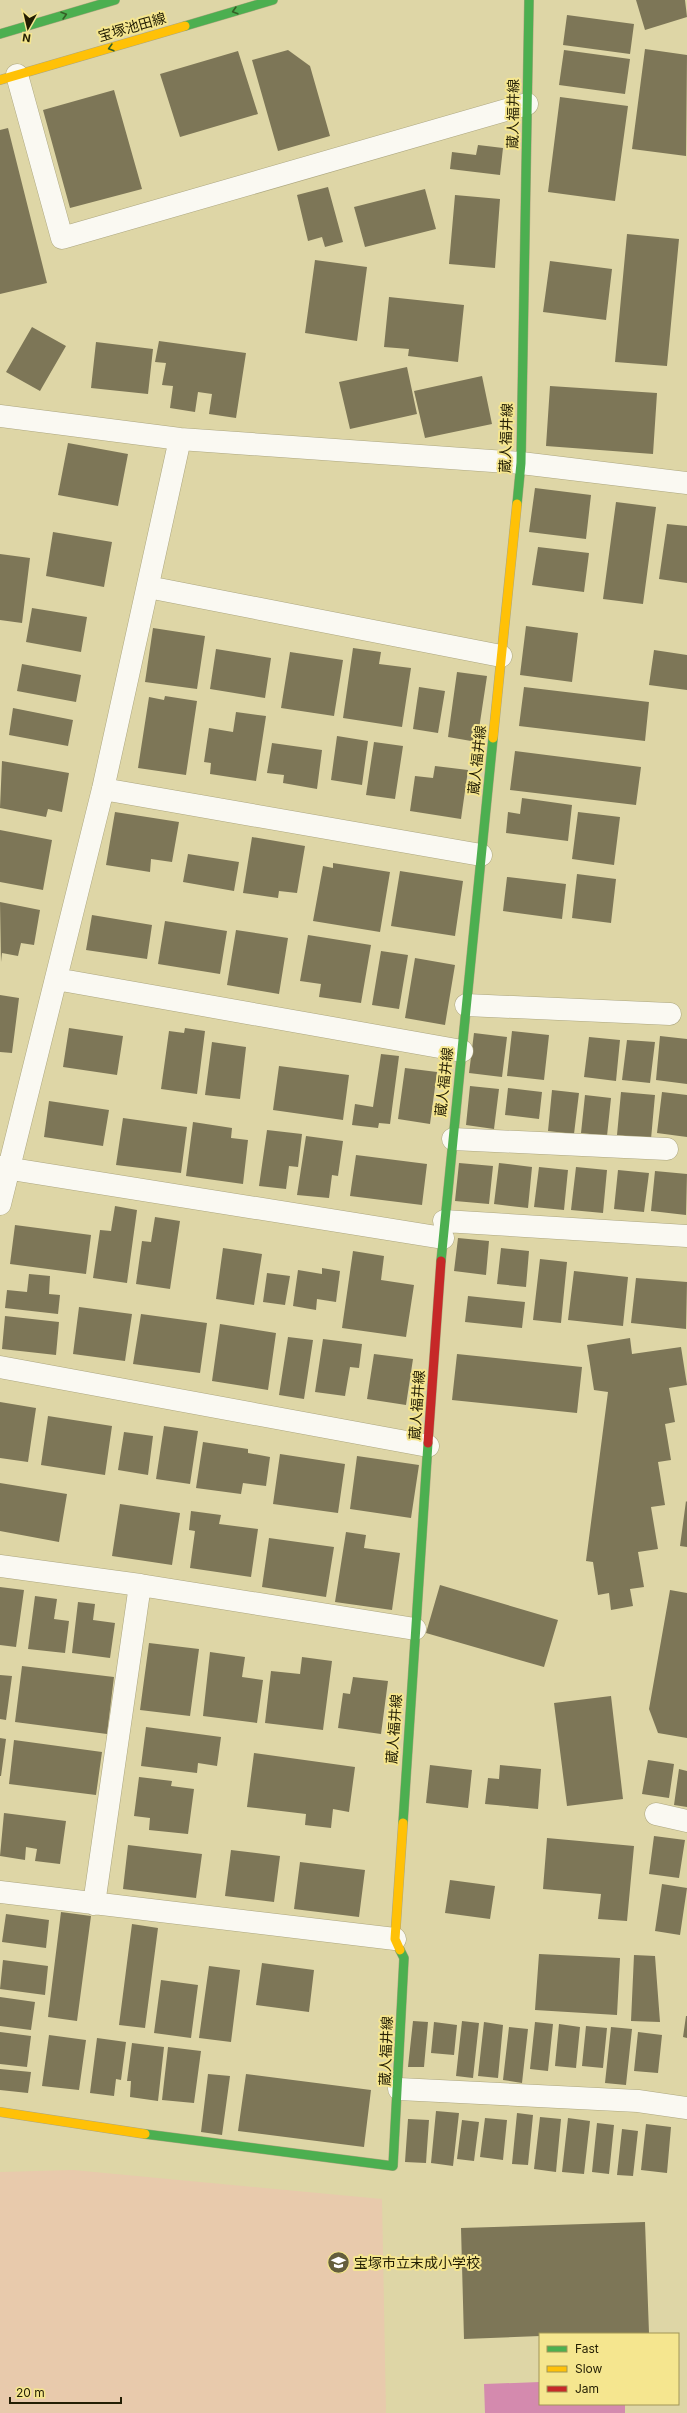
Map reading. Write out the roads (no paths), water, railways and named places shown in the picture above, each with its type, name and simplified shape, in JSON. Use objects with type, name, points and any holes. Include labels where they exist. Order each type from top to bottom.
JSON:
[{"type":"street","points":[[0,34],[115,0]]},
{"type":"street","name":"宝塚池田線","points":[[9,77],[273,0]]},
{"type":"street","name":"蔵人福井線","points":[[0,2112],[70,2124],[394,2166],[399,2089],[404,1958],[395,1939],[415,1629],[444,1230],[521,463],[529,0]]},
{"type":"street","points":[[9,77],[62,238],[527,104]]},
{"type":"street","points":[[0,416],[180,439],[521,463],[687,483]]},
{"type":"street","points":[[0,1204],[4,1168],[56,979],[103,789],[180,439]]},
{"type":"street","points":[[148,587],[501,656]]},
{"type":"street","points":[[103,789],[481,855]]},
{"type":"street","points":[[56,979],[462,1051]]},
{"type":"street","points":[[466,1005],[670,1014]]},
{"type":"street","points":[[453,1140],[667,1149]]},
{"type":"street","points":[[4,1168],[444,1230],[687,1236]]},
{"type":"street","points":[[0,1367],[428,1446]]},
{"type":"street","points":[[0,1566],[140,1585],[415,1629]]},
{"type":"street","points":[[94,1904],[140,1585]]},
{"type":"street","points":[[656,1814],[687,1821]]},
{"type":"street","points":[[0,1892],[395,1939]]},
{"type":"street","points":[[399,2089],[638,2101],[687,2108]]},
{"type":"place","name":"宝塚市立末成小学校","points":[[339,2263]]}]
